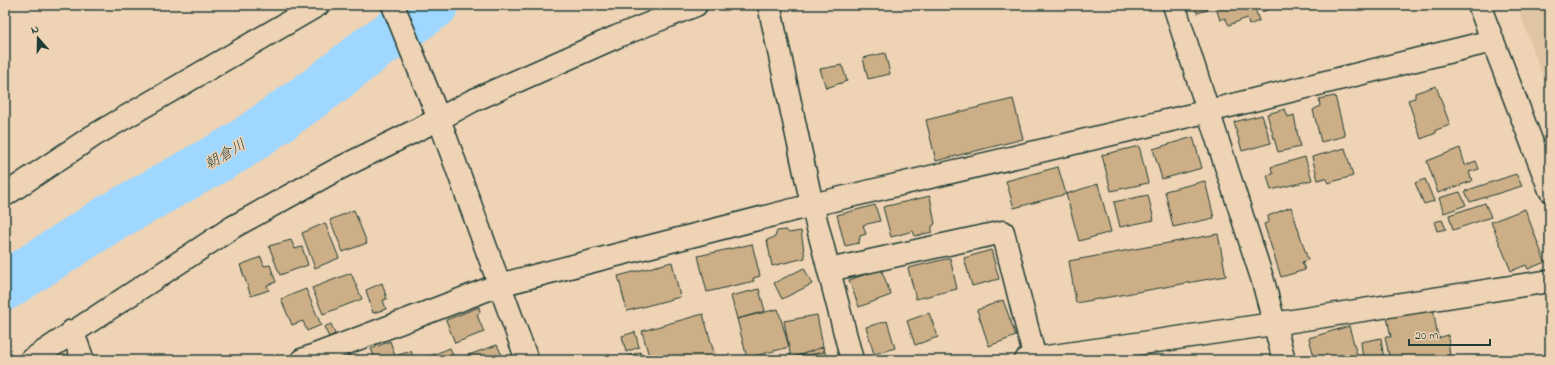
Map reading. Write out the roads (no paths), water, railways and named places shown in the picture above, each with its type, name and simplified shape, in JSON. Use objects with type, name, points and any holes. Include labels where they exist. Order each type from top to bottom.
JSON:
[{"type":"street","points":[[5,195],[93,136],[318,5]]},
{"type":"street","points":[[393,5],[436,113],[527,360]]},
{"type":"street","points":[[31,360],[72,331],[233,227],[436,113],[472,101],[601,43],[696,5]]},
{"type":"street","points":[[769,5],[812,205],[852,360]]},
{"type":"street","points":[[1174,5],[1263,281],[1273,324],[1284,360]]},
{"type":"street","points":[[1479,5],[1550,190]]},
{"type":"street","points":[[302,360],[499,285],[812,205],[1209,111],[1492,41]]},
{"type":"street","points":[[829,270],[1003,232],[1030,359],[1273,324],[1550,281]]},
{"type":"street","points":[[72,331],[83,360]]},
{"type":"waterway","name":"朝倉川","points":[[5,286],[109,219],[238,147],[323,87],[371,49],[434,5]]}]
